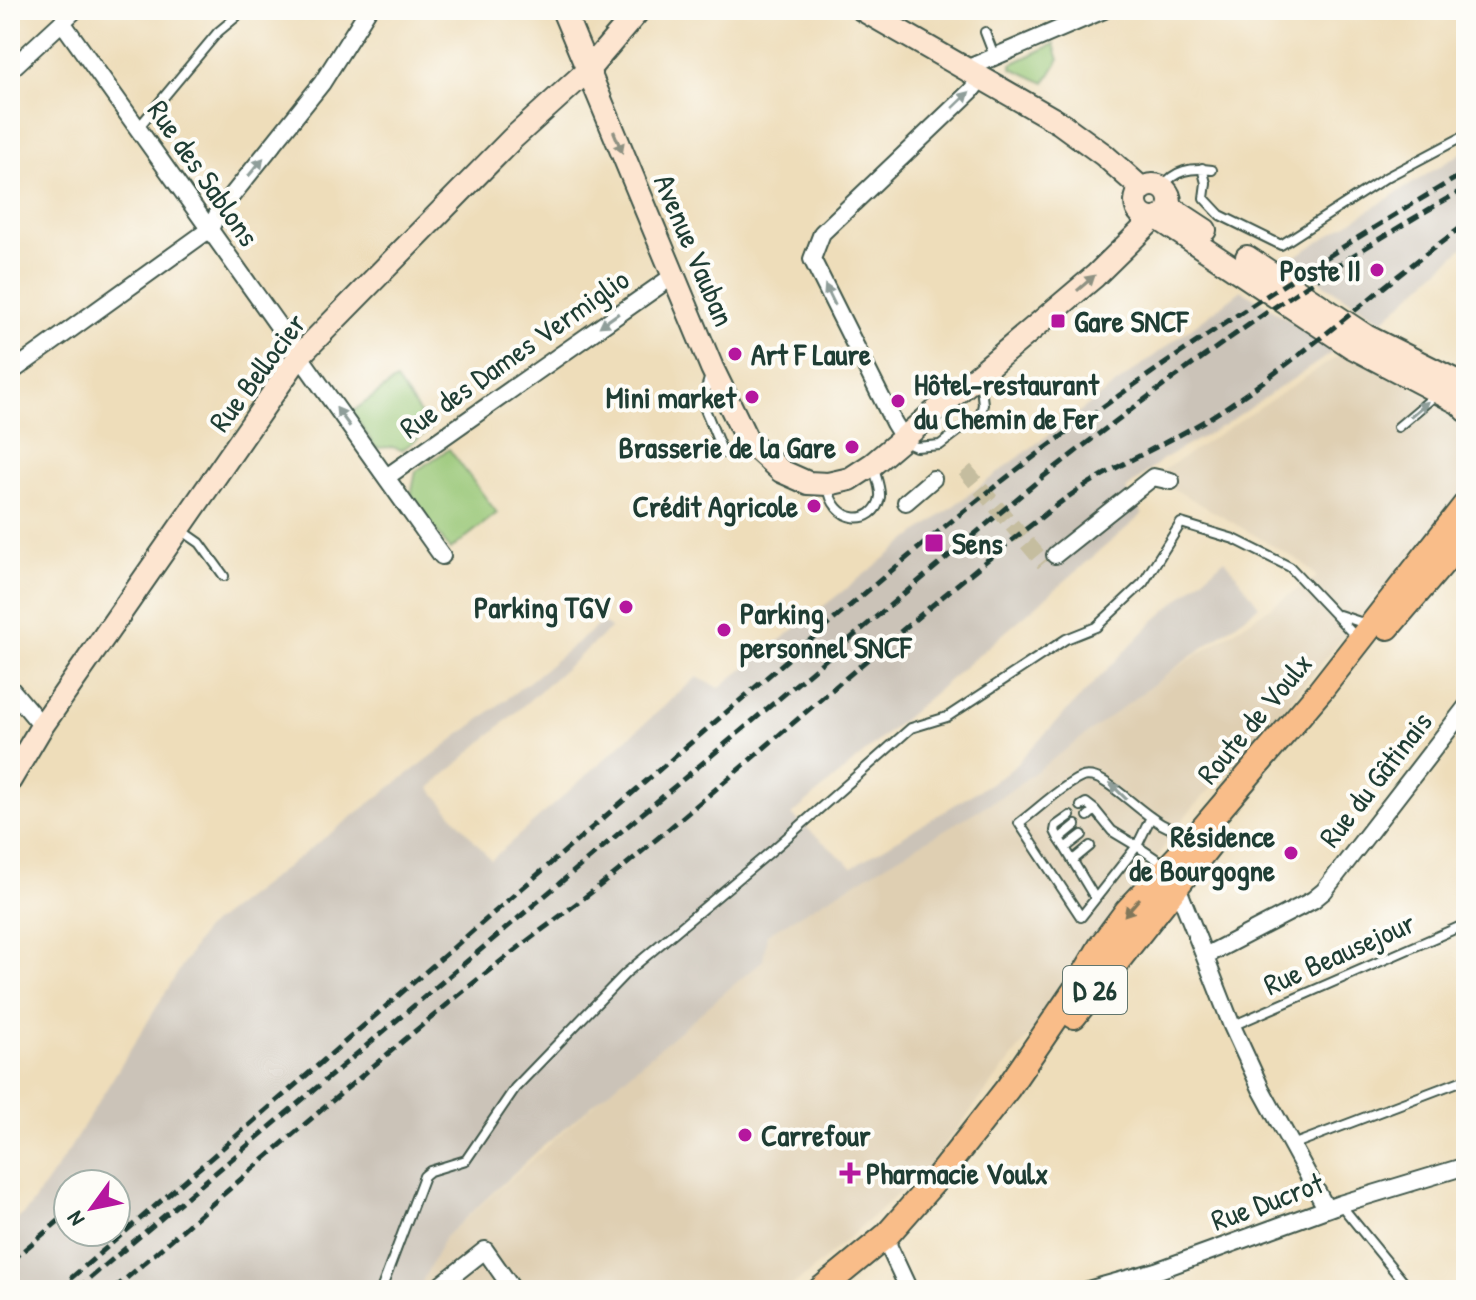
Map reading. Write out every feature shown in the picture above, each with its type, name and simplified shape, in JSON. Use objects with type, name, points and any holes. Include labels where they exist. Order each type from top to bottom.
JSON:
[{"type":"main road","name":"Avenue Vauban","points":[[563,10],[712,368],[747,440],[781,471],[818,484]]},
{"type":"main road","name":"Rue Bellocier","points":[[10,780],[42,726],[299,356],[512,139],[588,70],[639,10]]},
{"type":"main road","points":[[863,10],[894,24],[973,74],[1028,102],[1060,123],[1104,155],[1157,204],[1352,347],[1459,403],[1466,410]]},
{"type":"main road","points":[[1157,204],[1257,264],[1366,336],[1466,386]]},
{"type":"main road","points":[[818,484],[850,479],[903,440],[1120,253],[1157,204]]},
{"type":"main road","name":"Route de Voulx","points":[[1173,876],[1203,827],[1320,691],[1466,504]]},
{"type":"main road","name":"Route de Voulx","points":[[820,1290],[887,1235],[938,1177],[1008,1088],[1127,911],[1200,857],[1345,676],[1466,536]]},
{"type":"street","points":[[10,70],[75,10]]},
{"type":"street","points":[[10,373],[210,229],[218,213],[322,83],[368,10]]},
{"type":"street","points":[[903,440],[812,259],[822,233],[971,91],[973,74],[995,58],[1104,10]]},
{"type":"street","name":"Rue des Sablons","points":[[62,22],[299,356]]},
{"type":"street","name":"Rue des Dames Vermiglio","points":[[388,476],[673,276]]},
{"type":"street","name":"Rue des Dames Vermiglio","points":[[299,356],[388,476],[442,556]]},
{"type":"street","points":[[1055,555],[1153,477],[1171,481]]},
{"type":"street","points":[[906,502],[933,479]]},
{"type":"street","points":[[10,688],[42,726]]},
{"type":"street","name":"Rue du Gâtinais","points":[[1205,956],[1313,900],[1324,891],[1466,707]]},
{"type":"street","points":[[1173,876],[1232,1026],[1261,1089],[1292,1145],[1333,1206]]},
{"type":"street","name":"Rue Ducrot","points":[[1088,1290],[1156,1271],[1333,1206],[1466,1166]]},
{"type":"street","points":[[887,1235],[889,1247],[909,1290]]},
{"type":"street","points":[[439,1290],[442,1284],[485,1250],[513,1290]]},
{"type":"lane","points":[[138,128],[218,32],[236,17],[238,10]]},
{"type":"lane","points":[[985,32],[995,58]]},
{"type":"lane","points":[[1202,168],[1206,183],[1204,198],[1220,215],[1281,245],[1385,178],[1466,135]]},
{"type":"lane","points":[[1157,204],[1175,174],[1188,169],[1212,170]]},
{"type":"lane","points":[[1398,427],[1439,392]]},
{"type":"lane","points":[[818,484],[839,513],[854,518],[864,517],[880,497],[873,464]]},
{"type":"lane","points":[[381,1290],[424,1176],[430,1171],[466,1160],[515,1088],[626,973],[911,728],[947,717],[1066,639],[1096,627],[1143,583],[1181,523],[1234,539],[1290,567],[1359,641],[1360,649],[1347,667],[1345,676]]},
{"type":"lane","points":[[180,529],[200,543],[224,576]]},
{"type":"lane","points":[[1359,641],[1408,605]]},
{"type":"lane","points":[[1335,613],[1360,622],[1376,619]]},
{"type":"lane","points":[[1151,817],[1137,846],[1081,917],[1019,823],[1082,777],[1095,777],[1108,781],[1123,798],[1181,833],[1203,827]]},
{"type":"lane","points":[[1081,806],[1086,803],[1092,813],[1103,819],[1112,831],[1137,846],[1173,876]]},
{"type":"lane","points":[[1070,816],[1056,826],[1055,831],[1095,898]]},
{"type":"lane","points":[[1094,825],[1103,819]]},
{"type":"lane","points":[[1059,839],[1076,825]]},
{"type":"lane","points":[[1102,837],[1112,831]]},
{"type":"lane","points":[[1065,848],[1082,835]]},
{"type":"lane","points":[[1073,860],[1090,846]]},
{"type":"lane","name":"Rue Beausejour","points":[[1232,1026],[1466,924]]},
{"type":"lane","points":[[1292,1145],[1466,1079]]},
{"type":"lane","points":[[1333,1206],[1410,1290]]},
{"type":"shaded area","points":[[1466,150],[1466,245],[1382,321],[1288,261]]},
{"type":"shaded area","points":[[1242,290],[1336,350],[1224,425],[1163,459],[1126,490],[1143,514],[792,815],[852,867],[1007,773],[1154,621],[1225,559],[1259,606],[1007,793],[767,934],[763,960],[539,1150],[445,1237],[418,1290],[10,1290],[10,1226],[29,1208],[52,1175],[52,1248],[132,1248],[132,1168],[57,1168],[204,930],[530,681],[602,622],[611,628],[430,788],[491,860],[697,677],[719,688],[912,537]]},
{"type":"shaded area","points":[[1346,351],[1449,407],[1466,431],[1466,487],[1270,726],[1187,814],[1053,1005],[926,1169],[808,1274],[785,1290],[418,1290],[445,1237],[656,1049],[762,960],[767,934],[1317,577],[1303,563],[1153,477]]},
{"type":"green space","points":[[1054,44],[1059,60],[1045,83],[1012,68],[1012,64]]},
{"type":"green space","points":[[396,380],[431,429],[402,450],[376,448],[352,412]]},
{"type":"green space","points":[[449,449],[497,513],[450,550],[411,495],[416,471]]},
{"type":"tunnel","points":[[965,470],[1044,563]]},
{"type":"railway","points":[[57,1290],[824,628],[992,489],[1193,345],[1466,172]]},
{"type":"railway","points":[[76,1290],[1039,480],[1247,326],[1355,255],[1466,188]]},
{"type":"railway","points":[[113,1290],[430,1019],[620,870],[896,635],[1053,508],[1094,480],[1225,408],[1317,341],[1466,224]]},
{"type":"railway","points":[[10,1262],[52,1227]]},
{"type":"place","name":"Poste II","points":[[1377,270]]},
{"type":"place","name":"Gare SNCF","points":[[1058,321]]},
{"type":"place","name":"Art F Laure","points":[[735,354]]},
{"type":"place","name":"Mini market","points":[[752,397]]},
{"type":"place","name":"Hôtel-restaurant du Chemin de Fer","points":[[898,401]]},
{"type":"place","name":"Brasserie de la Gare","points":[[852,447]]},
{"type":"place","name":"Crédit Agricole","points":[[814,506]]},
{"type":"place","name":"Sens","points":[[934,543]]},
{"type":"place","name":"Parking TGV","points":[[626,607]]},
{"type":"place","name":"Parking personnel SNCF","points":[[724,630]]},
{"type":"place","name":"Résidence de Bourgogne","points":[[1291,853]]},
{"type":"place","name":"Carrefour","points":[[745,1135]]},
{"type":"place","name":"Pharmacie Voulx","points":[[850,1173]]}]
